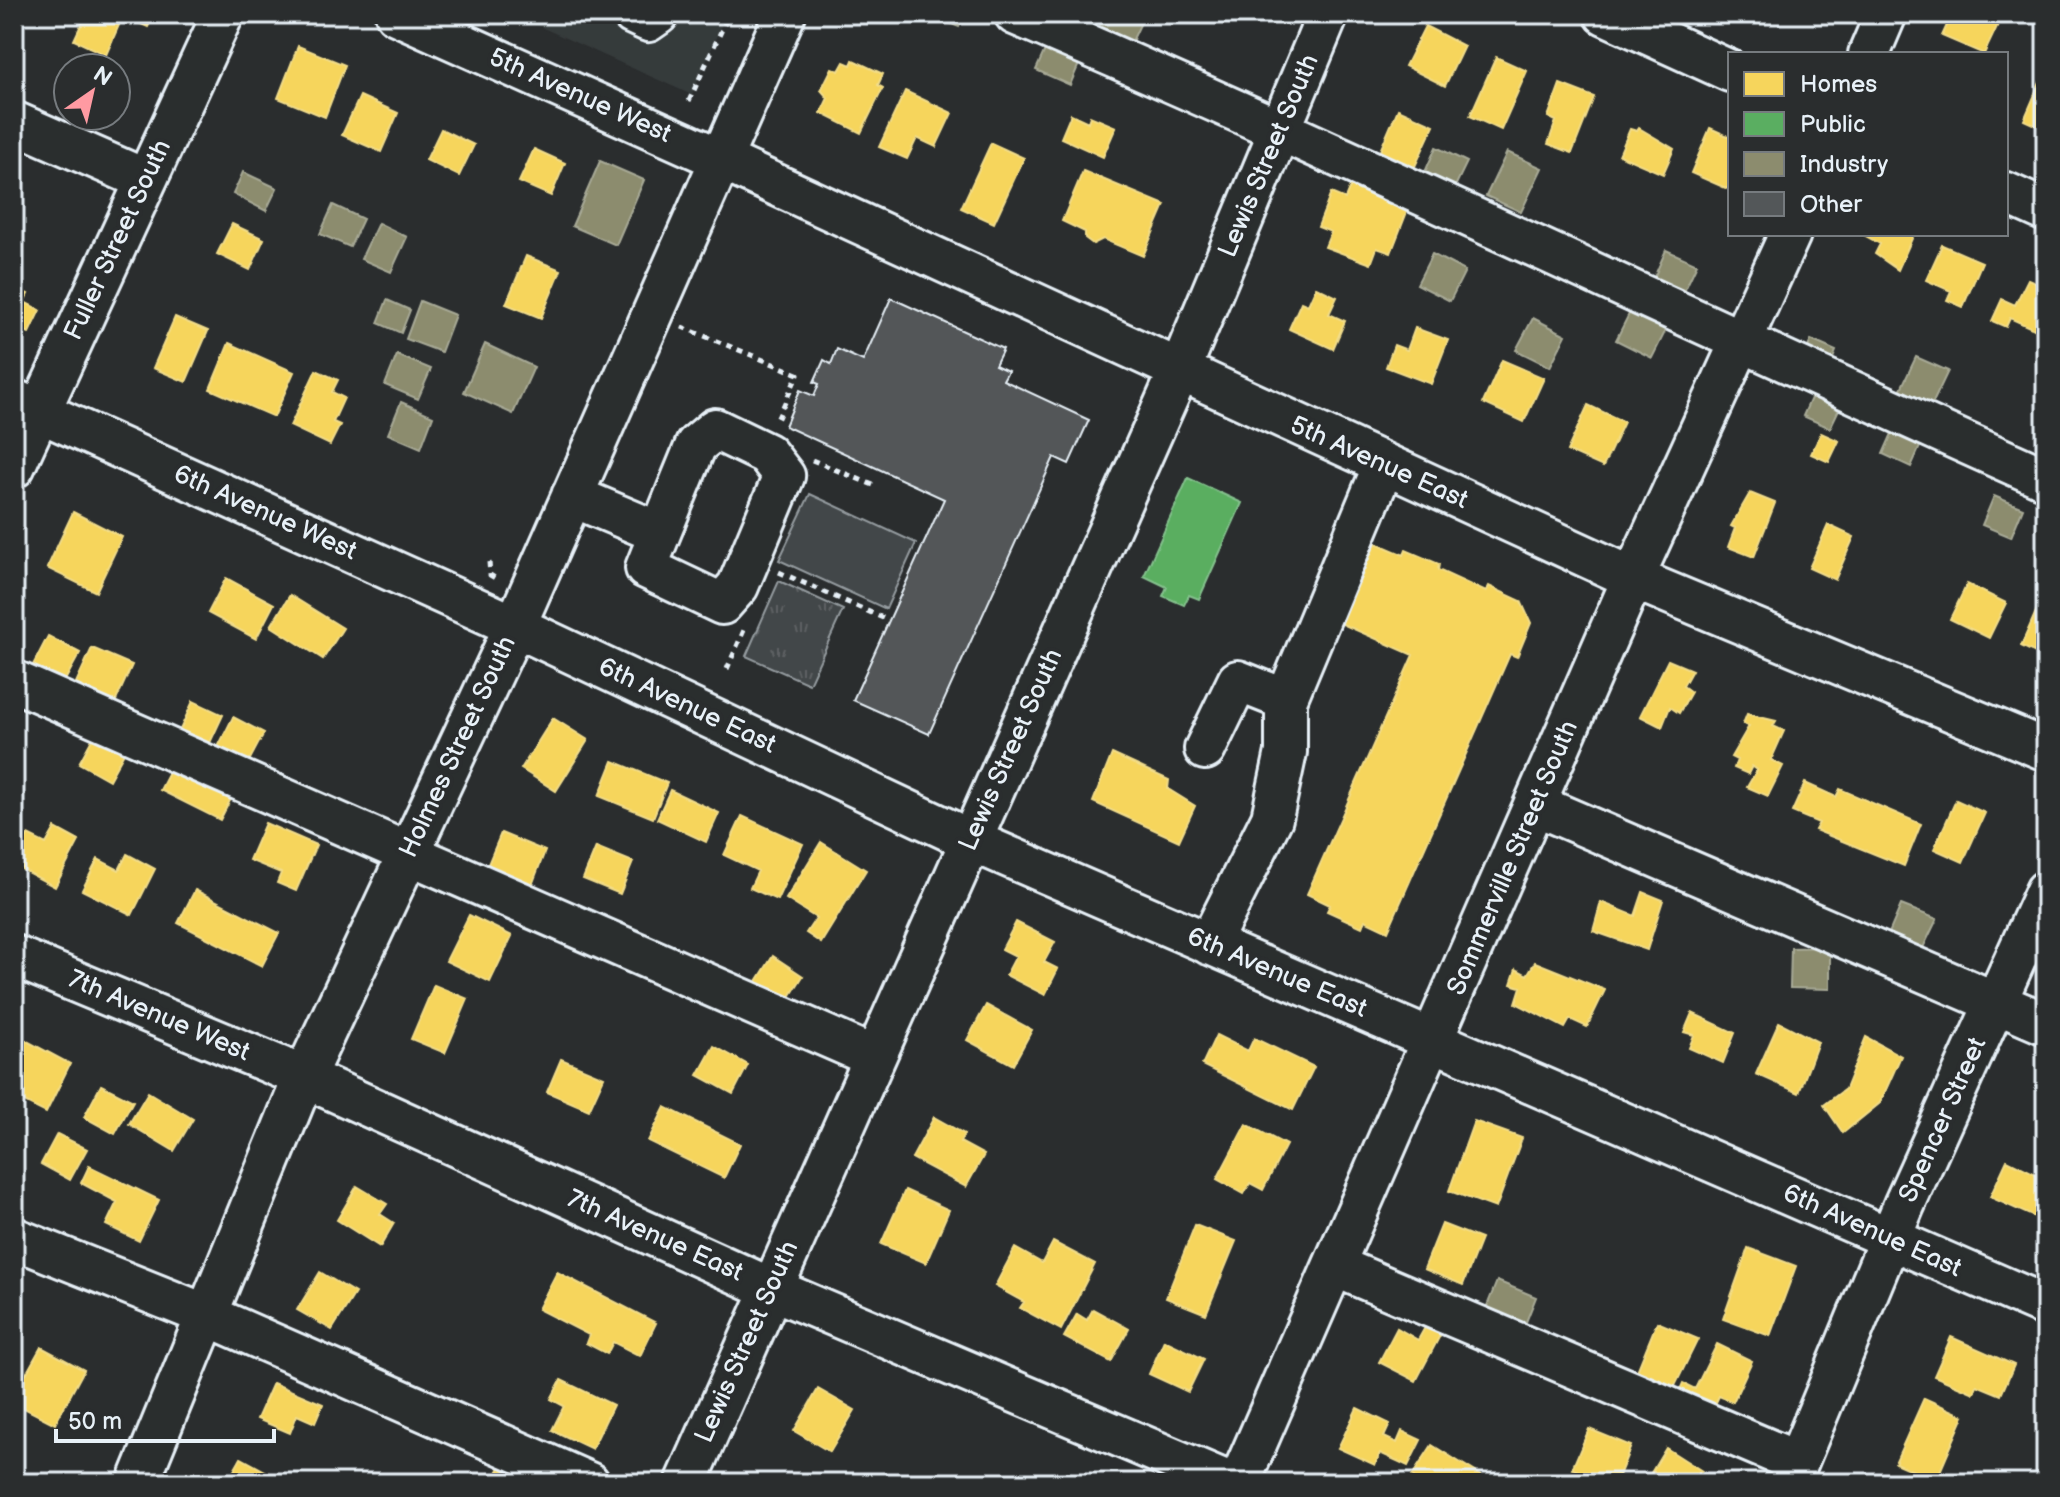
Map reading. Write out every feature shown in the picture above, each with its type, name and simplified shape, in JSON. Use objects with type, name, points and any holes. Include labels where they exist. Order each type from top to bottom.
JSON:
[{"type":"street","name":"Fuller Street South","points":[[14,467],[26,405],[146,180],[223,14]]},
{"type":"street","name":"5th Avenue West","points":[[396,14],[720,159]]},
{"type":"street","points":[[633,14],[648,21],[658,14]]},
{"type":"street","name":"Holmes Street South","points":[[138,1483],[209,1316],[304,1077],[515,626],[785,14]]},
{"type":"street","points":[[1015,14],[1281,128],[1740,342],[2046,479]]},
{"type":"street","name":"Lewis Street South","points":[[686,1483],[1179,372],[1328,14]]},
{"type":"street","points":[[1605,14],[1728,70]]},
{"type":"street","points":[[1870,52],[1886,14]]},
{"type":"street","points":[[14,122],[146,180]]},
{"type":"street","name":"5th Avenue East","points":[[720,159],[1633,578],[2046,750]]},
{"type":"street","points":[[2008,194],[2046,211]]},
{"type":"street","name":"Sommerville Street South","points":[[1239,1483],[1434,1042],[1633,578],[1789,236]]},
{"type":"street","name":"6th Avenue West","points":[[26,405],[515,626]]},
{"type":"street","points":[[1209,944],[1272,818],[1286,752],[1286,700],[1384,465]]},
{"type":"street","points":[[572,496],[660,533]]},
{"type":"street","name":"6th Avenue East","points":[[515,626],[970,840],[2046,1306]]},
{"type":"street","points":[[14,681],[874,1057]]},
{"type":"street","points":[[1205,749],[1238,681],[1286,700]]},
{"type":"street","points":[[1536,805],[2046,1024]]},
{"type":"street","name":"Spencer Street","points":[[1793,1472],[1890,1239],[2046,891]]},
{"type":"street","name":"7th Avenue West","points":[[14,956],[304,1077]]},
{"type":"street","name":"7th Avenue East","points":[[304,1077],[770,1288],[1230,1483]]},
{"type":"street","points":[[14,1238],[209,1316],[589,1483]]},
{"type":"street","points":[[1335,1266],[1765,1451],[1793,1472]]},
{"type":"path","points":[[689,101],[729,14]]},
{"type":"path","points":[[653,311],[688,330],[798,374]]},
{"type":"path","points":[[810,458],[878,487]]},
{"type":"path","points":[[771,569],[883,618]]},
{"type":"shaded area","points":[[512,14],[726,14],[692,95]]},
{"type":"green space","points":[[810,494],[916,543],[886,609],[779,560]]},
{"type":"green space","points":[[779,581],[843,610],[809,684],[746,656]]},
{"type":"building: Homes","points":[[86,14],[96,14],[119,25],[107,52],[100,52],[74,40]]},
{"type":"building: Homes","points":[[125,14],[154,14],[148,27],[124,17]]},
{"type":"building: Homes","points":[[1952,14],[2003,14],[1985,52],[1942,36]]},
{"type":"building: Homes","points":[[1425,26],[1464,46],[1445,86],[1405,66]]},
{"type":"building: Homes","points":[[298,46],[345,65],[325,117],[278,98]]},
{"type":"building: Homes","points":[[1496,57],[1527,71],[1501,130],[1470,116]]},
{"type":"building: Homes","points":[[853,60],[883,74],[878,85],[883,88],[861,133],[821,113],[828,98],[821,90],[832,68],[839,71],[844,62],[851,65]]},
{"type":"building: Homes","points":[[2046,72],[2046,130],[2024,120]]},
{"type":"building: Homes","points":[[1560,84],[1594,97],[1572,153],[1548,144],[1556,121],[1548,117]]},
{"type":"building: Homes","points":[[905,91],[952,113],[936,147],[917,138],[907,159],[879,147]]},
{"type":"building: Homes","points":[[360,96],[398,113],[381,152],[342,135]]},
{"type":"building: Homes","points":[[1398,109],[1434,125],[1411,175],[1376,160]]},
{"type":"building: Homes","points":[[1071,114],[1088,122],[1090,116],[1116,127],[1103,157],[1061,138]]},
{"type":"building: Homes","points":[[1639,128],[1674,149],[1663,174],[1619,155],[1630,129],[1637,131]]},
{"type":"building: Homes","points":[[1710,128],[1728,136],[1728,189],[1691,173]]},
{"type":"building: Homes","points":[[441,129],[474,145],[459,176],[426,160]]},
{"type":"building: Homes","points":[[991,143],[1024,158],[994,223],[961,208]]},
{"type":"building: Homes","points":[[534,149],[565,163],[551,196],[519,182]]},
{"type":"building: Homes","points":[[1083,171],[1165,205],[1143,256],[1103,239],[1093,244],[1085,238],[1085,232],[1062,221]]},
{"type":"building: Homes","points":[[1352,182],[1410,204],[1391,253],[1377,248],[1371,264],[1325,247],[1331,232],[1318,227],[1331,193],[1345,199]]},
{"type":"building: Homes","points":[[232,224],[264,239],[250,270],[217,254]]},
{"type":"building: Homes","points":[[1866,236],[1913,236],[1898,270],[1875,254],[1880,244]]},
{"type":"building: Homes","points":[[1942,245],[1982,262],[1963,307],[1947,300],[1951,291],[1926,280]]},
{"type":"building: Homes","points":[[526,256],[561,270],[541,318],[506,304]]},
{"type":"building: Homes","points":[[2028,279],[2046,287],[2045,334],[2010,318],[2006,327],[1992,321],[2002,299],[2015,305]]},
{"type":"building: Homes","points":[[1316,287],[1337,297],[1329,314],[1345,321],[1333,349],[1289,329],[1301,302],[1308,305]]},
{"type":"building: Homes","points":[[14,288],[28,294],[24,302],[40,310],[29,333],[14,326]]},
{"type":"building: Homes","points":[[175,317],[208,331],[186,382],[153,368]]},
{"type":"building: Homes","points":[[1415,328],[1448,340],[1431,384],[1386,367],[1394,345],[1407,350]]},
{"type":"building: Homes","points":[[229,343],[294,372],[274,417],[210,389]]},
{"type":"building: Homes","points":[[1502,360],[1544,378],[1524,422],[1483,403]]},
{"type":"building: Homes","points":[[316,370],[338,380],[332,392],[344,398],[333,422],[340,425],[330,445],[290,426]]},
{"type":"building: Homes","points":[[1588,405],[1624,422],[1603,467],[1567,451]]},
{"type":"building: Homes","points":[[1821,433],[1839,441],[1829,462],[1811,454]]},
{"type":"building: Homes","points":[[1750,493],[1775,503],[1754,557],[1728,547],[1735,528],[1731,526]]},
{"type":"building: Homes","points":[[73,512],[122,537],[96,592],[47,568]]},
{"type":"building: Homes","points":[[1828,525],[1854,537],[1835,580],[1809,568]]},
{"type":"building: Homes","points":[[1376,543],[1404,555],[1406,550],[1439,564],[1438,570],[1486,592],[1489,586],[1521,601],[1531,623],[1517,657],[1510,654],[1388,931],[1365,920],[1362,927],[1327,911],[1330,905],[1307,894],[1413,655],[1340,623],[1351,602],[1343,598],[1360,562],[1366,564]]},
{"type":"building: Homes","points":[[226,578],[274,604],[256,639],[208,613]]},
{"type":"building: Homes","points":[[1967,584],[2006,603],[1989,638],[1950,619]]},
{"type":"building: Homes","points":[[2046,589],[2046,658],[2021,646]]},
{"type":"building: Homes","points":[[290,595],[343,628],[323,659],[271,626]]},
{"type":"building: Homes","points":[[48,636],[80,653],[63,684],[32,667]]},
{"type":"building: Homes","points":[[92,648],[132,665],[115,703],[75,685]]},
{"type":"building: Homes","points":[[1668,660],[1692,670],[1683,686],[1691,692],[1679,713],[1670,707],[1662,727],[1640,716]]},
{"type":"building: Homes","points":[[193,701],[223,715],[209,745],[179,732]]},
{"type":"building: Homes","points":[[1747,714],[1776,721],[1773,726],[1784,731],[1771,760],[1783,766],[1768,796],[1747,787],[1757,770],[1752,766],[1748,774],[1734,768],[1737,760],[1731,757],[1749,726],[1743,724]]},
{"type":"building: Homes","points":[[233,717],[264,733],[247,765],[217,749]]},
{"type":"building: Homes","points":[[553,718],[588,740],[556,791],[521,769]]},
{"type":"building: Homes","points":[[97,730],[127,747],[109,780],[79,763]]},
{"type":"building: Homes","points":[[1112,754],[1169,780],[1168,789],[1195,806],[1179,841],[1093,802]]},
{"type":"building: Homes","points":[[175,761],[235,791],[220,820],[160,790]]},
{"type":"building: Homes","points":[[613,761],[667,783],[653,818],[599,796]]},
{"type":"building: Homes","points":[[1805,783],[1836,797],[1840,789],[1921,824],[1904,866],[1815,830],[1819,823],[1792,812]]},
{"type":"building: Homes","points":[[670,790],[719,813],[706,842],[657,819]]},
{"type":"building: Homes","points":[[1956,800],[1985,813],[1963,862],[1934,849]]},
{"type":"building: Homes","points":[[742,816],[803,844],[777,900],[750,888],[758,871],[724,855]]},
{"type":"building: Homes","points":[[265,823],[316,845],[296,891],[277,883],[281,873],[249,860]]},
{"type":"building: Homes","points":[[55,828],[79,841],[55,887],[14,865],[28,835],[46,844]]},
{"type":"building: Homes","points":[[501,833],[545,851],[529,893],[484,874]]},
{"type":"building: Homes","points":[[821,842],[866,870],[821,943],[806,933],[816,918],[786,899]]},
{"type":"building: Homes","points":[[596,847],[633,862],[620,894],[583,879]]},
{"type":"building: Homes","points":[[127,854],[155,869],[132,915],[82,890],[98,859],[119,870]]},
{"type":"building: Homes","points":[[195,890],[279,933],[262,966],[178,923]]},
{"type":"building: Homes","points":[[1643,892],[1663,900],[1647,950],[1593,931],[1601,902],[1635,916]]},
{"type":"building: Homes","points":[[469,915],[512,936],[490,982],[446,961]]},
{"type":"building: Homes","points":[[1016,922],[1055,942],[1044,962],[1058,969],[1045,995],[1006,975],[1016,956],[1002,949]]},
{"type":"building: Homes","points":[[773,956],[803,976],[784,1006],[754,986]]},
{"type":"building: Homes","points":[[1535,962],[1605,990],[1587,1027],[1570,1019],[1565,1028],[1516,1003],[1521,987],[1511,984],[1516,969],[1527,975]]},
{"type":"building: Homes","points":[[434,985],[468,999],[445,1053],[411,1039]]},
{"type":"building: Homes","points":[[986,1005],[1032,1030],[1013,1065],[967,1040]]},
{"type":"building: Homes","points":[[1692,1013],[1735,1033],[1723,1063],[1689,1048],[1694,1035],[1684,1032]]},
{"type":"building: Homes","points":[[1779,1022],[1818,1042],[1799,1093],[1756,1074]]},
{"type":"building: Homes","points":[[1216,1035],[1248,1051],[1254,1038],[1314,1067],[1293,1110],[1202,1065]]},
{"type":"building: Homes","points":[[1866,1037],[1901,1056],[1880,1103],[1843,1133],[1824,1105],[1845,1089]]},
{"type":"building: Homes","points":[[25,1040],[70,1064],[46,1113],[14,1097],[14,1049],[19,1052]]},
{"type":"building: Homes","points":[[714,1046],[748,1065],[733,1094],[698,1075]]},
{"type":"building: Homes","points":[[561,1059],[604,1077],[589,1110],[547,1092]]},
{"type":"building: Homes","points":[[101,1085],[133,1101],[115,1134],[84,1117]]},
{"type":"building: Homes","points":[[148,1092],[193,1119],[174,1151],[129,1124]]},
{"type":"building: Homes","points":[[665,1107],[740,1144],[724,1178],[648,1141]]},
{"type":"building: Homes","points":[[934,1117],[964,1134],[960,1142],[984,1155],[966,1187],[912,1158]]},
{"type":"building: Homes","points":[[1474,1121],[1522,1138],[1496,1208],[1449,1191]]},
{"type":"building: Homes","points":[[1246,1124],[1286,1145],[1263,1190],[1250,1183],[1244,1194],[1217,1179]]},
{"type":"building: Homes","points":[[57,1134],[87,1149],[70,1180],[41,1164]]},
{"type":"building: Homes","points":[[2007,1160],[2046,1179],[2046,1209],[2041,1220],[1990,1197]]},
{"type":"building: Homes","points":[[89,1166],[159,1200],[139,1241],[106,1225],[117,1202],[81,1183]]},
{"type":"building: Homes","points":[[357,1186],[387,1204],[380,1214],[394,1223],[380,1247],[337,1220]]},
{"type":"building: Homes","points":[[905,1190],[949,1210],[926,1263],[881,1244]]},
{"type":"building: Homes","points":[[1442,1224],[1481,1239],[1463,1285],[1424,1269]]},
{"type":"building: Homes","points":[[1195,1225],[1236,1241],[1206,1314],[1166,1298]]},
{"type":"building: Homes","points":[[1053,1242],[1095,1264],[1061,1330],[1020,1308],[1024,1302],[995,1286],[1015,1248],[1042,1263]]},
{"type":"building: Homes","points":[[1748,1248],[1796,1266],[1770,1336],[1723,1319]]},
{"type":"building: Homes","points":[[320,1272],[355,1293],[332,1330],[297,1310]]},
{"type":"building: Homes","points":[[557,1272],[656,1323],[640,1356],[613,1342],[607,1354],[586,1343],[589,1335],[538,1309]]},
{"type":"building: Homes","points":[[1093,1309],[1129,1329],[1111,1362],[1064,1337],[1077,1314],[1087,1320]]},
{"type":"building: Homes","points":[[1428,1322],[1443,1330],[1416,1381],[1379,1362],[1397,1328],[1418,1340]]},
{"type":"building: Homes","points":[[1657,1322],[1698,1339],[1670,1396],[1633,1381]]},
{"type":"building: Homes","points":[[1951,1337],[2014,1365],[2001,1395],[1977,1385],[1974,1393],[1934,1376]]},
{"type":"building: Homes","points":[[1164,1340],[1204,1359],[1188,1392],[1149,1374]]},
{"type":"building: Homes","points":[[1717,1344],[1752,1361],[1733,1402],[1719,1396],[1708,1419],[1674,1403],[1683,1383],[1695,1389]]},
{"type":"building: Homes","points":[[41,1347],[84,1370],[55,1424],[14,1403],[14,1370],[26,1374]]},
{"type":"building: Homes","points":[[561,1380],[613,1405],[592,1449],[552,1430],[564,1406],[551,1399]]},
{"type":"building: Homes","points":[[273,1383],[323,1404],[315,1423],[297,1415],[290,1433],[257,1419]]},
{"type":"building: Homes","points":[[818,1389],[855,1410],[830,1452],[794,1431]]},
{"type":"building: Homes","points":[[1924,1398],[1964,1416],[1936,1481],[1895,1463]]},
{"type":"building: Homes","points":[[1357,1408],[1390,1424],[1384,1437],[1397,1443],[1402,1431],[1421,1440],[1408,1466],[1380,1453],[1375,1465],[1338,1448]]},
{"type":"building: Homes","points":[[1589,1429],[1631,1446],[1616,1483],[1572,1469]]},
{"type":"building: Homes","points":[[1432,1445],[1482,1476],[1477,1483],[1423,1483],[1412,1476]]},
{"type":"building: Homes","points":[[1666,1448],[1702,1471],[1695,1483],[1657,1483],[1648,1478]]},
{"type":"building: Homes","points":[[241,1458],[278,1478],[275,1483],[227,1483]]},
{"type":"building: Homes","points":[[500,1467],[532,1483],[492,1483]]},
{"type":"building: Public","points":[[1188,478],[1242,503],[1199,599],[1189,595],[1184,605],[1163,596],[1167,587],[1144,576]]},
{"type":"building: Industry","points":[[926,14],[964,14],[959,27]]},
{"type":"building: Industry","points":[[1049,14],[1091,14],[1083,31]]},
{"type":"building: Industry","points":[[1105,14],[1145,14],[1127,52],[1095,36]]},
{"type":"building: Industry","points":[[1048,43],[1082,57],[1070,85],[1036,70]]},
{"type":"building: Industry","points":[[1436,147],[1467,162],[1451,195],[1421,181]]},
{"type":"building: Industry","points":[[1507,152],[1542,168],[1521,212],[1486,196]]},
{"type":"building: Industry","points":[[600,161],[644,180],[616,245],[572,226]]},
{"type":"building: Industry","points":[[243,172],[277,188],[266,211],[233,194]]},
{"type":"building: Industry","points":[[333,205],[363,219],[350,247],[320,234]]},
{"type":"building: Industry","points":[[378,223],[407,237],[391,272],[361,259]]},
{"type":"building: Industry","points":[[1666,250],[1697,264],[1682,296],[1652,282]]},
{"type":"building: Industry","points":[[1432,254],[1465,271],[1450,301],[1417,284]]},
{"type":"building: Industry","points":[[387,300],[410,310],[401,333],[378,323]]},
{"type":"building: Industry","points":[[420,301],[455,315],[441,352],[406,339]]},
{"type":"building: Industry","points":[[1632,308],[1668,326],[1652,358],[1616,340]]},
{"type":"building: Industry","points":[[1533,318],[1566,335],[1550,367],[1516,350]]},
{"type":"building: Industry","points":[[1811,340],[1836,351],[1830,366],[1805,355]]},
{"type":"building: Industry","points":[[485,344],[534,367],[513,414],[464,392]]},
{"type":"building: Industry","points":[[397,355],[431,369],[418,399],[385,385]]},
{"type":"building: Industry","points":[[1916,357],[1948,371],[1930,409],[1898,395]]},
{"type":"building: Industry","points":[[1815,389],[1843,401],[1830,428],[1803,416]]},
{"type":"building: Industry","points":[[401,402],[433,416],[421,448],[388,434]]},
{"type":"building: Industry","points":[[1894,429],[1922,442],[1911,467],[1883,454]]},
{"type":"building: Industry","points":[[1994,496],[2023,508],[2011,537],[1982,525]]},
{"type":"building: Industry","points":[[1901,905],[1937,919],[1921,952],[1887,938]]},
{"type":"building: Industry","points":[[1830,947],[1830,989],[1790,988],[1791,948]]},
{"type":"building: Industry","points":[[1497,1281],[1536,1297],[1522,1332],[1483,1316]]},
{"type":"building: Other","points":[[891,298],[1003,349],[995,365],[1008,371],[1003,380],[1089,420],[1069,464],[1054,457],[929,734],[853,700],[944,499],[785,426],[800,390],[814,396],[819,384],[814,382],[824,360],[831,364],[837,349],[863,361]]}]
